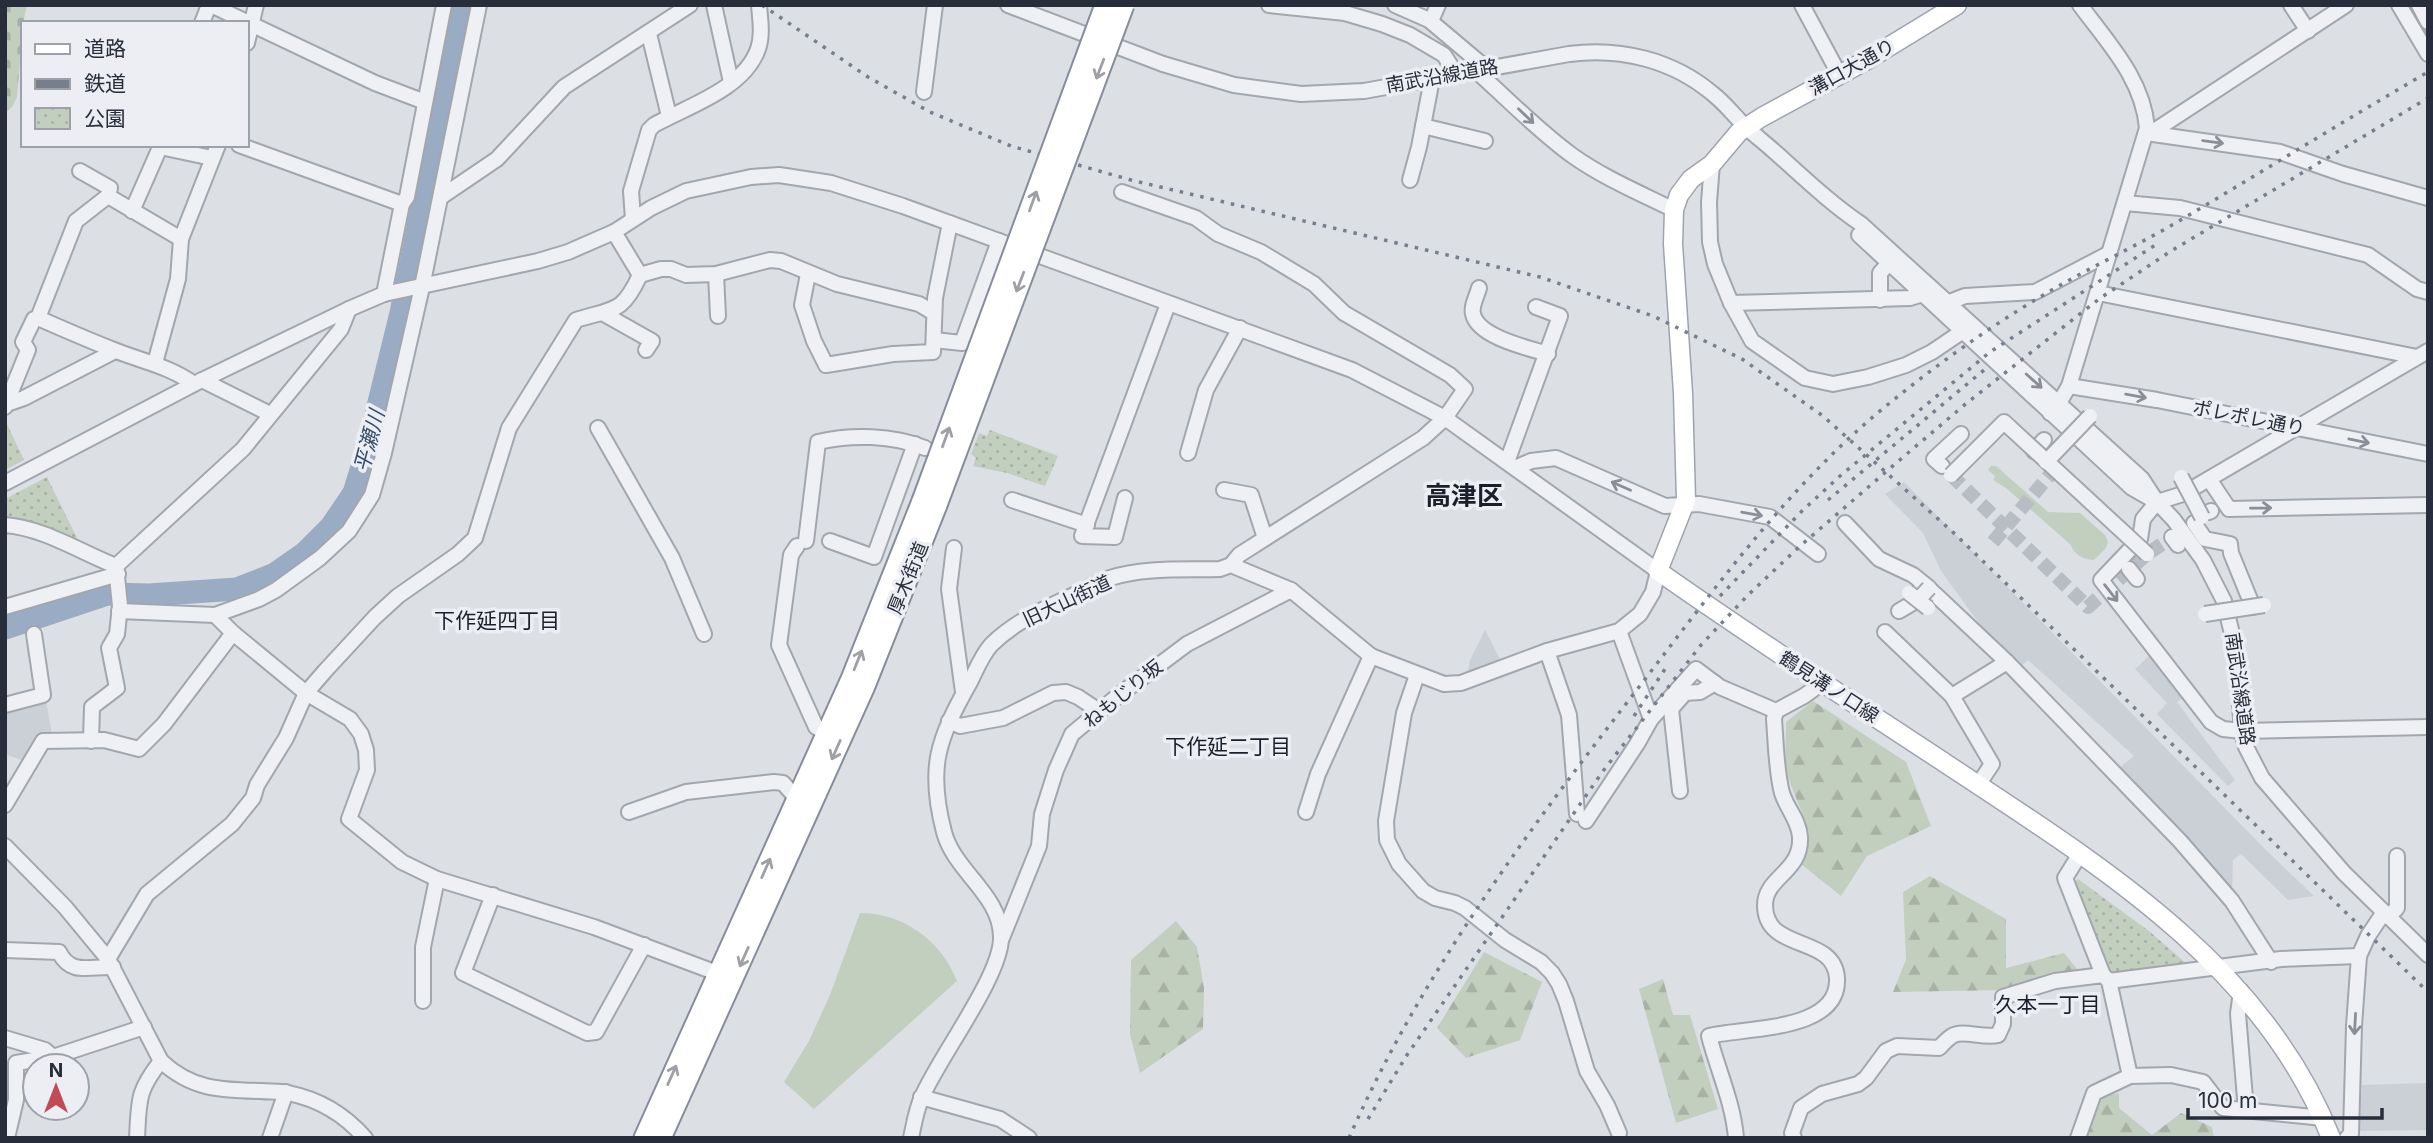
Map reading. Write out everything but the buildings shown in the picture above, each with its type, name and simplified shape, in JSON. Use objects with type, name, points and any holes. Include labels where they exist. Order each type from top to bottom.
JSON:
[{"type":"highway","name":"厚木街道","points":[[661,1138],[865,686],[1105,5]]},
{"type":"highway","name":"厚木街道","points":[[644,1138],[930,503],[1124,5]]},
{"type":"main road","name":"溝口大通り","points":[[1746,127],[1867,60],[1957,5]]},
{"type":"main road","points":[[1658,571],[1675,523],[1685,506],[1683,393],[1673,244],[1674,210],[1686,184],[1712,164],[1746,127]]},
{"type":"main road","name":"鶴見溝ノ口線","points":[[1658,571],[2134,893],[2218,967],[2241,991],[2286,1050],[2331,1138]]},
{"type":"street","points":[[203,21],[210,5],[245,21]]},
{"type":"street","points":[[248,39],[257,5]]},
{"type":"street","points":[[387,293],[402,204],[407,197],[444,5]]},
{"type":"street","points":[[120,608],[215,615],[260,599],[306,569],[349,530],[372,495],[422,286],[479,5]]},
{"type":"street","points":[[441,197],[497,159],[542,108],[565,87],[690,5]]},
{"type":"street","points":[[714,5],[731,82]]},
{"type":"street","points":[[633,219],[631,191],[649,130],[731,82],[743,72],[758,51],[760,5]]},
{"type":"street","points":[[924,92],[935,5]]},
{"type":"street","name":"南武沿線道路","points":[[1008,5],[1163,64],[1234,86],[1289,93],[1364,91],[1580,52],[1631,54],[1669,67],[1693,79],[1728,107],[1746,127],[1836,207],[1861,224],[1947,303],[2132,488],[2157,502],[2174,520],[2203,560],[2224,601],[2235,646],[2242,731],[2253,762],[2273,793],[2344,873],[2428,955]]},
{"type":"street","points":[[1269,5],[1346,9],[1410,36],[1444,55],[1456,74]]},
{"type":"street","points":[[1395,5],[1431,21],[1549,138],[1574,157],[1607,177],[1674,210]]},
{"type":"street","points":[[1431,21],[1438,5]]},
{"type":"street","points":[[1802,5],[1839,74]]},
{"type":"street","points":[[2054,408],[2069,386],[2146,132],[2145,108],[2137,87],[2080,5]]},
{"type":"street","points":[[2291,5],[2308,31]]},
{"type":"street","points":[[2146,132],[2157,129],[2346,5]]},
{"type":"street","points":[[2399,5],[2428,54]]},
{"type":"street","points":[[2419,5],[2428,22]]},
{"type":"street","points":[[248,22],[375,83],[425,102]]},
{"type":"street","points":[[649,34],[669,116]]},
{"type":"street","points":[[1410,180],[1432,79]]},
{"type":"street","points":[[1423,126],[1485,141]]},
{"type":"street","points":[[2146,132],[2280,152],[2343,174],[2428,198]]},
{"type":"street","points":[[132,211],[161,147]]},
{"type":"street","points":[[155,363],[178,279],[181,240],[215,152],[170,147]]},
{"type":"street","points":[[245,147],[402,204]]},
{"type":"street","points":[[1712,164],[1710,242],[1715,264],[1731,303],[1752,341],[1805,378],[1833,384],[1906,365],[1932,352],[1962,331]]},
{"type":"street","points":[[6,406],[28,350],[23,342],[34,319],[38,318],[76,221],[108,196],[110,188],[80,171]]},
{"type":"street","points":[[5,483],[198,382],[387,293],[538,261],[614,232],[686,191],[751,177],[779,175],[831,183],[950,223],[1352,370],[1445,418],[1658,571],[1653,592],[1640,614],[1619,631],[1547,651],[1461,683],[1444,684],[1371,656],[1291,590],[1231,565],[1239,555],[1423,438],[1445,418],[1465,389],[1450,375],[1344,313],[1314,284],[1261,252],[1217,234],[1196,218],[1122,192]]},
{"type":"street","points":[[108,196],[181,240]]},
{"type":"street","points":[[2125,203],[2180,208],[2368,255],[2417,289],[2428,292]]},
{"type":"street","name":"南武沿線道路","points":[[1836,207],[1854,231],[1962,331],[2054,408]]},
{"type":"street","points":[[808,274],[802,304],[814,341],[826,365],[893,354],[933,352],[934,313],[950,223]]},
{"type":"street","points":[[614,232],[640,275]]},
{"type":"street","points":[[934,340],[962,343],[999,241]]},
{"type":"street","points":[[1947,303],[1965,296],[2035,292],[2110,253]]},
{"type":"street","points":[[111,963],[147,894],[232,824],[253,798],[257,785],[286,738],[306,693],[374,617],[398,596],[458,554],[475,538],[509,428],[576,320],[604,314],[622,306],[640,275],[671,269],[686,275],[716,275],[770,260],[781,261],[836,284],[919,304],[934,313]]},
{"type":"street","points":[[1880,300],[1880,273],[1889,263]]},
{"type":"street","points":[[716,275],[719,316]]},
{"type":"street","points":[[1479,288],[1472,311],[1476,322],[1488,332],[1548,354]]},
{"type":"street","points":[[2098,293],[2422,354]]},
{"type":"street","points":[[1731,303],[1880,300],[1923,295]]},
{"type":"street","points":[[1125,498],[1115,537],[1083,536],[1168,304]]},
{"type":"street","points":[[1511,465],[1560,316],[1536,307]]},
{"type":"street","points":[[5,607],[118,573],[243,449],[341,330],[349,309]]},
{"type":"street","points":[[604,314],[652,341],[646,350]]},
{"type":"street","points":[[38,318],[116,351],[155,363],[270,414]]},
{"type":"street","points":[[1188,453],[1206,390],[1240,328]]},
{"type":"street","points":[[6,406],[116,351]]},
{"type":"street","points":[[2422,354],[2183,494],[2157,502],[2143,519],[2140,539],[2101,580],[2211,722],[2223,729],[2242,731],[2428,727]]},
{"type":"street","name":"ポレポレ通り","points":[[2069,386],[2140,397],[2428,454]]},
{"type":"street","points":[[2046,462],[2090,416],[2088,413]]},
{"type":"street","points":[[1961,434],[1934,459],[1947,470],[2004,422],[2039,445],[2046,462],[2147,554]]},
{"type":"street","points":[[598,428],[672,558],[704,634]]},
{"type":"street","points":[[827,733],[816,727],[779,645],[791,555],[800,542],[818,442],[884,437],[920,446],[874,557],[830,541]]},
{"type":"street","points":[[1511,465],[1556,458],[1665,506],[1699,504],[1770,517],[1818,554]]},
{"type":"street","points":[[2209,479],[2229,509],[2428,505]]},
{"type":"street","points":[[2181,482],[2202,517],[2210,513]]},
{"type":"street","points":[[1224,490],[1251,495],[1265,538]]},
{"type":"street","points":[[1012,500],[1087,525]]},
{"type":"street","points":[[1845,523],[1879,559],[1913,575],[1929,588],[1918,600]]},
{"type":"street","points":[[2194,523],[2208,543],[2232,545],[2231,553],[2250,608],[2212,614]]},
{"type":"street","points":[[5,525],[22,526],[40,532],[118,573]]},
{"type":"street","points":[[954,548],[949,589],[963,694]]},
{"type":"street","name":"旧大山街道","points":[[1002,939],[996,913],[947,844],[936,774],[938,749],[949,721],[989,647],[1009,629],[1031,615],[1110,578],[1143,572],[1220,569],[1231,565]]},
{"type":"street","points":[[91,741],[92,707],[117,688],[109,648],[117,634],[120,608],[118,573]]},
{"type":"street","points":[[1899,611],[1911,604],[1922,587],[1927,587],[2007,662],[2180,841],[2232,901],[2270,962]]},
{"type":"street","name":"ねもじり坂","points":[[1002,939],[1040,846],[1042,814],[1056,769],[1072,734],[1187,644],[1291,590]]},
{"type":"street","points":[[215,615],[306,693],[350,719],[361,734],[366,750],[367,770],[349,819],[401,862],[437,879],[644,945],[717,972]]},
{"type":"street","points":[[1619,631],[1651,719]]},
{"type":"street","points":[[1885,632],[1952,696],[1992,764],[1978,785]]},
{"type":"street","points":[[5,804],[43,741],[103,740],[139,749],[163,724],[233,633]]},
{"type":"street","points":[[5,705],[43,695],[34,634]]},
{"type":"street","points":[[1547,651],[1569,715],[1582,817],[1637,744],[1651,719],[1696,669],[1715,682],[1776,711]]},
{"type":"street","points":[[1306,812],[1318,774],[1371,656]]},
{"type":"street","points":[[1952,696],[2007,662]]},
{"type":"street","points":[[1417,675],[1404,713],[1386,821],[1387,839],[1399,864],[1423,891],[1465,908],[1505,940],[1541,962],[1552,973],[1566,1001],[1587,1071],[1607,1105],[1619,1133]]},
{"type":"street","points":[[1680,791],[1671,709],[1685,693],[1700,692],[1715,682]]},
{"type":"street","points":[[1776,711],[1822,683]]},
{"type":"street","points":[[949,721],[960,726],[1003,718],[1053,693],[1066,692],[1078,696],[1100,711]]},
{"type":"street","points":[[1736,1138],[1732,1106],[1709,1036],[1803,1020],[1823,1010],[1833,999],[1837,981],[1830,957],[1820,950],[1783,937],[1773,930],[1767,918],[1765,905],[1768,892],[1775,880],[1787,872],[1797,856],[1800,837],[1794,814],[1783,796],[1779,776],[1776,711]]},
{"type":"street","points":[[629,812],[686,792],[774,782],[783,783],[797,799]]},
{"type":"street","points":[[5,846],[65,907],[111,963],[161,1061],[172,1071],[192,1083],[213,1089],[286,1092],[324,1105],[340,1114],[365,1138]]},
{"type":"street","points":[[2080,854],[2065,878],[2106,978],[2130,1076]]},
{"type":"street","points":[[2347,1138],[2351,1135],[2354,1026],[2360,956],[2368,936],[2386,914],[2397,908],[2397,856]]},
{"type":"street","points":[[423,1002],[423,947],[437,879]]},
{"type":"street","points":[[493,895],[463,973],[587,1033],[596,1032],[644,945]]},
{"type":"street","points":[[911,1138],[921,1097],[949,1044],[983,989],[998,957],[1002,939]]},
{"type":"street","points":[[5,950],[59,952],[65,963],[72,968],[111,963]]},
{"type":"street","points":[[1794,1138],[1792,1132],[1801,1108],[1822,1094],[1858,1084],[1886,1051],[1897,1045],[1939,1048],[1952,1035],[1960,1033],[1985,1038],[1998,1035],[2003,1024],[2003,997],[2055,981],[2281,959],[2360,956]]},
{"type":"street","points":[[2241,991],[2238,1014],[2246,1110]]},
{"type":"street","points":[[68,1052],[144,1027]]},
{"type":"street","points":[[5,1038],[48,1052]]},
{"type":"street","points":[[136,1138],[139,1095],[145,1081],[161,1061]]},
{"type":"street","points":[[7,1138],[16,1100],[16,1063],[21,1062]]},
{"type":"street","points":[[2078,1138],[2094,1093],[2130,1076],[2171,1075],[2203,1082],[2223,1108],[2323,1118]]},
{"type":"street","points":[[270,1138],[286,1092]]},
{"type":"street","points":[[921,1097],[999,1119],[1025,1137]]},
{"type":"shaded area","points":[[1904,482],[2314,896],[2288,900],[2241,854],[2233,860],[2232,889],[2196,846],[2119,768],[2134,756],[2028,660],[2020,667],[1984,630],[1941,571],[1923,533],[1885,494]]},
{"type":"shaded area","points":[[1485,630],[1501,661],[1467,675],[1470,660]]},
{"type":"shaded area","points":[[2149,656],[2183,698],[2177,702],[2235,780],[2228,786],[2157,714],[2167,703],[2135,669]]},
{"type":"shaded area","points":[[46,700],[52,735],[24,761],[5,754],[5,712]]},
{"type":"shaded area","points":[[2428,1083],[2428,1130],[2359,1131],[2362,1085]]},
{"type":"green space","points":[[5,5],[27,5],[23,21],[21,21],[17,97],[5,113]]},
{"type":"green space","points":[[5,420],[24,460],[5,470]]},
{"type":"green space","points":[[990,430],[1058,456],[1045,486],[1007,473],[973,466],[976,458],[971,454],[979,433],[987,436]]},
{"type":"green space","points":[[1991,466],[1996,466],[2048,512],[2080,513],[2105,535],[2108,542],[2106,548],[2094,560],[2077,554],[2071,545],[2006,488],[1993,480],[1995,476],[1988,470]]},
{"type":"green space","points":[[47,477],[79,542],[34,523],[5,518],[5,499]]},
{"type":"green space","points":[[1813,701],[1906,762],[1931,826],[1867,856],[1841,896],[1801,864],[1808,844],[1806,823],[1785,770],[1786,722]]},
{"type":"green space","points":[[1930,876],[2006,919],[2006,968],[2064,953],[2082,975],[2008,990],[1893,992],[1906,960],[1903,892]]},
{"type":"green space","points":[[2078,879],[2149,931],[2188,965],[2109,974],[2071,886]]},
{"type":"green space","points":[[860,913],[891,918],[919,932],[941,953],[957,981],[814,1109],[784,1082],[809,1041],[830,995]]},
{"type":"green space","points":[[1176,921],[1197,947],[1204,988],[1203,1029],[1140,1073],[1130,1034],[1131,960]]},
{"type":"green space","points":[[1484,952],[1542,982],[1520,1040],[1466,1058],[1437,1028]]},
{"type":"green space","points":[[1663,979],[1673,1015],[1690,1015],[1718,1109],[1676,1123],[1639,989]]},
{"type":"green space","points":[[2119,1093],[2119,1108],[2152,1135],[2181,1113],[2212,1127],[2214,1138],[2087,1138],[2101,1097]]},
{"type":"waterway","name":"平瀬川","points":[[5,628],[107,594],[149,595],[237,589],[275,574],[305,553],[331,527],[354,493],[368,447],[401,313],[462,5]]},
{"type":"waterway","points":[[2409,5],[2428,38]]},
{"type":"tunnel","points":[[1993,542],[2054,470]]},
{"type":"tunnel","points":[[1951,475],[2088,607],[2147,554],[2180,532]]},
{"type":"railway","points":[[762,5],[868,77],[930,112],[1011,146],[1131,180],[1540,277],[1653,316],[1742,359],[1823,416],[1956,535],[2428,992]]},
{"type":"railway","points":[[1349,1138],[1409,1018],[1518,848],[1726,574],[1820,466],[1891,402],[1997,324],[2064,283],[2167,228],[2428,72]]},
{"type":"railway","points":[[1368,1119],[1407,1055],[1603,771],[1701,645],[1748,595],[1799,547],[1968,402],[2099,299],[2171,251],[2428,98]]},
{"type":"railway","points":[[1720,596],[1802,511],[1840,476],[1990,352],[2160,242]]},
{"type":"railway","points":[[1828,500],[1984,370]]},
{"type":"railway","points":[[1634,716],[1665,669]]},
{"type":"district","name":"高津区","points":[[1464,495]]},
{"type":"district","name":"下作延四丁目","points":[[497,620]]},
{"type":"district","name":"下作延二丁目","points":[[1228,746]]},
{"type":"district","name":"久本一丁目","points":[[2048,1004]]}]
